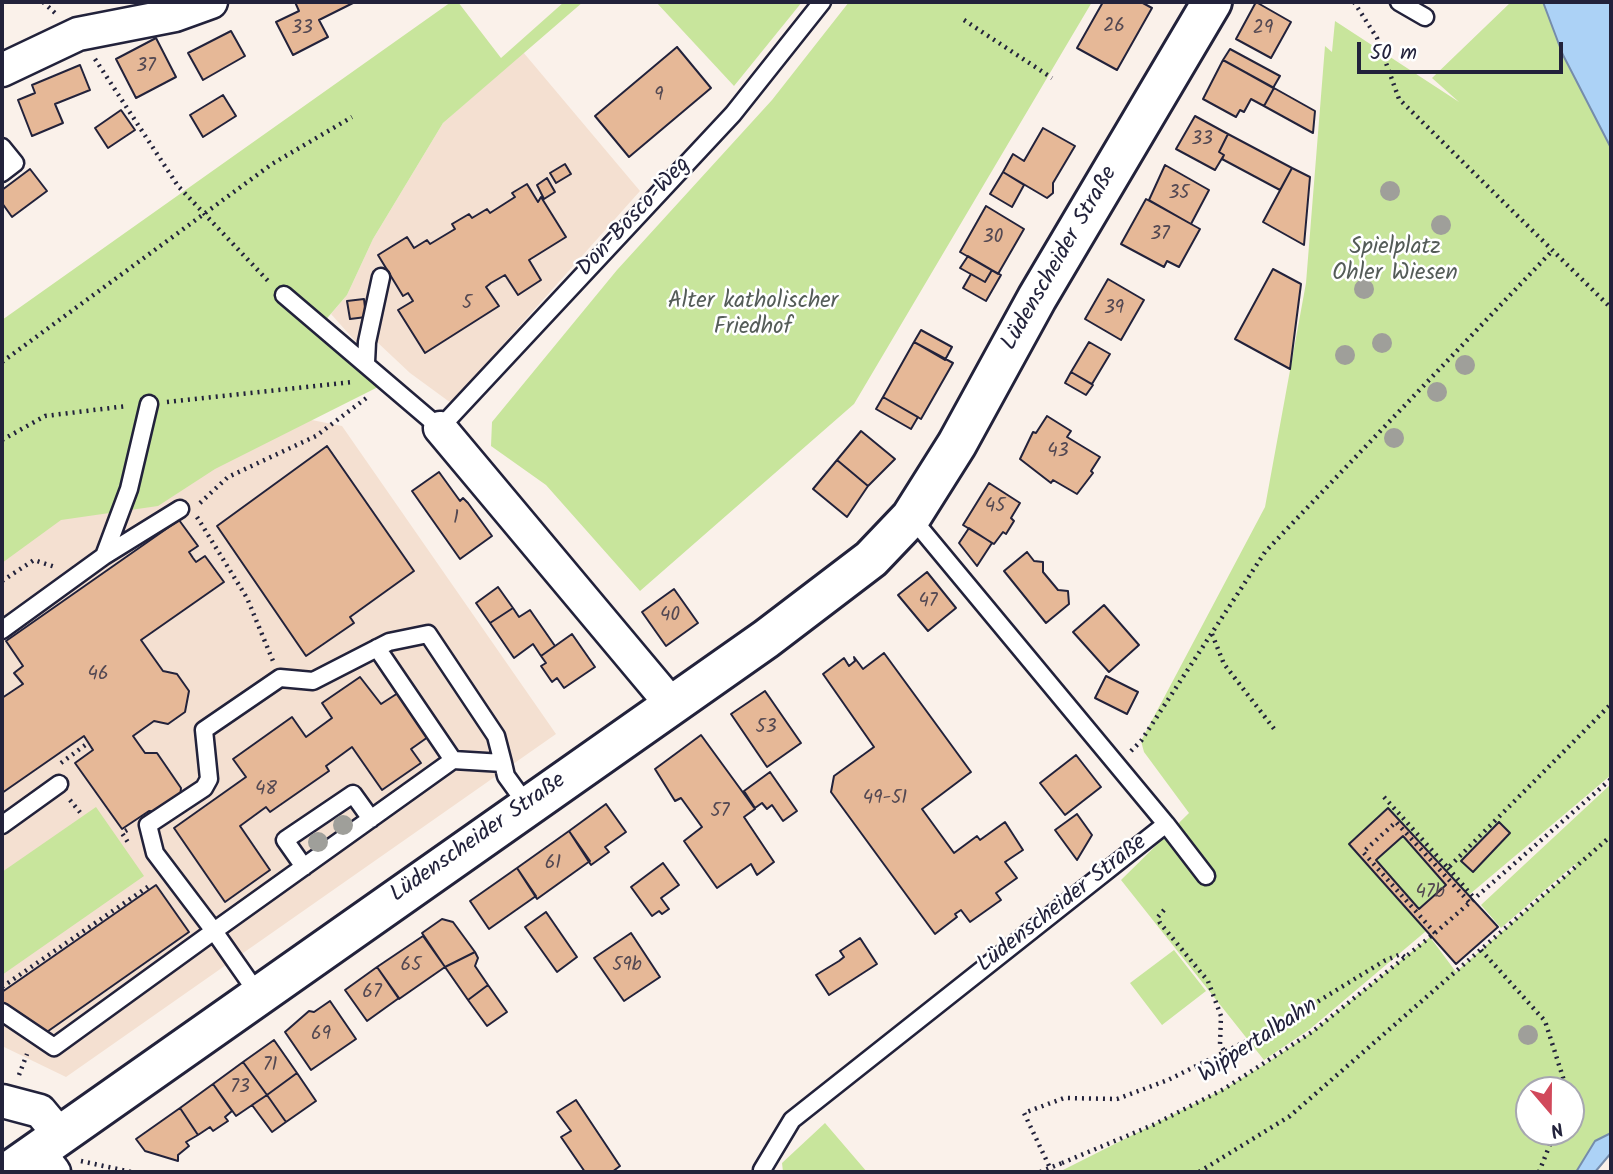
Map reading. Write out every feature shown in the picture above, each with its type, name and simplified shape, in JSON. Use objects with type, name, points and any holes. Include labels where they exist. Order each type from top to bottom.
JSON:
[{"type":"main road","name":"Lüdenscheider Straße","points":[[40,1158],[258,994],[673,705],[853,574],[911,517],[957,444],[1043,286],[1212,2]]},
{"type":"street","points":[[2,70],[78,34],[175,15],[211,2]]},
{"type":"street","points":[[440,428],[673,705]]},
{"type":"street","points":[[2,1101],[40,1111],[40,1158]]},
{"type":"lane","name":"Don-Bosco-Weg","points":[[440,428],[733,114],[822,2]]},
{"type":"lane","points":[[1399,2],[1425,18]]},
{"type":"lane","points":[[2,148],[15,163],[2,173]]},
{"type":"lane","points":[[378,372],[367,342],[381,277]]},
{"type":"lane","points":[[284,295],[378,372],[440,428]]},
{"type":"lane","points":[[104,556],[129,489],[149,404]]},
{"type":"lane","points":[[2,630],[104,556],[186,509]]},
{"type":"lane","name":"Lüdenscheider Straße","points":[[762,1170],[792,1120],[1166,824],[911,517]]},
{"type":"lane","points":[[258,994],[155,853],[148,825],[204,788],[209,779],[204,730],[280,678],[313,681],[389,642],[428,634],[496,736],[506,776],[527,805]]},
{"type":"lane","points":[[377,648],[453,760]]},
{"type":"lane","points":[[2,1012],[54,1047],[453,760],[503,763]]},
{"type":"lane","points":[[2,825],[59,784]]},
{"type":"lane","points":[[304,866],[285,840],[353,794],[370,819]]},
{"type":"lane","points":[[1166,824],[1206,876]]},
{"type":"path","points":[[1354,2],[1377,38],[1399,99],[1611,307]]},
{"type":"path","points":[[964,20],[1052,78]]},
{"type":"path","points":[[78,34],[178,186],[245,260],[284,295]]},
{"type":"path","points":[[2,362],[272,164],[352,117]]},
{"type":"path","points":[[1117,764],[1141,741],[1265,552],[1553,250]]},
{"type":"path","points":[[2,440],[45,416],[364,381],[378,372]]},
{"type":"path","points":[[186,509],[228,477],[316,436],[344,413],[378,372]]},
{"type":"path","points":[[203,527],[247,598],[280,678]]},
{"type":"path","points":[[2,581],[34,561],[79,575]]},
{"type":"path","points":[[1212,633],[1224,664],[1275,730]]},
{"type":"path","points":[[1448,868],[1611,704]]},
{"type":"path","points":[[70,756],[88,743]]},
{"type":"path","name":"Wippertalbahn","points":[[1040,1172],[1153,1125],[1235,1083],[1312,1032],[1406,958],[1611,779]]},
{"type":"path","points":[[1384,797],[1448,868],[1473,901]]},
{"type":"path","points":[[70,800],[82,816]]},
{"type":"path","points":[[1435,933],[1363,852],[1396,822],[1473,901]]},
{"type":"path","points":[[1199,1172],[1290,1116],[1611,836]]},
{"type":"path","points":[[2,987],[156,881]]},
{"type":"path","points":[[1164,910],[1158,917],[1160,923],[1208,981],[1221,1016],[1220,1044],[1225,1052]]},
{"type":"path","points":[[1481,950],[1545,1021],[1563,1076]]},
{"type":"path","points":[[1052,1172],[1024,1113],[1064,1098],[1117,1099],[1168,1080],[1281,1024],[1384,961],[1401,954],[1406,958]]},
{"type":"path","points":[[1539,1172],[1549,1146]]},
{"type":"shaded area","points":[[523,52],[640,191],[451,403],[410,373],[377,342],[357,343],[331,314],[347,295],[373,239],[443,123]]},
{"type":"shaded area","points":[[271,412],[342,426],[556,734],[66,1077],[2,1046],[2,538]]},
{"type":"green space","points":[[451,2],[458,2],[501,58],[564,2],[583,2],[443,123],[373,239],[347,295],[317,330],[380,386],[215,469],[158,506],[61,520],[2,563],[2,320]]},
{"type":"green space","points":[[656,2],[802,2],[734,86]]},
{"type":"green space","name":"Alter katholischer Friedhof","points":[[849,2],[1092,2],[854,404],[640,591],[546,485],[491,446],[492,422],[617,270],[772,100]]},
{"type":"green space","name":"Spielplatz Ohler Wiesen","points":[[1511,2],[1543,2],[1563,55],[1611,148],[1611,775],[1310,1029],[1264,1060],[1121,880],[1189,813],[1144,752],[1141,741],[1265,507],[1306,283],[1325,46],[1332,52],[1335,21],[1459,102],[1432,78]]},
{"type":"green space","points":[[1611,784],[1611,1142],[1595,1141],[1576,1172],[1063,1172],[1224,1089],[1267,1063],[1312,1032],[1430,937],[1456,972],[1576,867],[1575,864],[1501,928],[1481,905]]},
{"type":"green space","points":[[96,807],[144,876],[2,975],[2,872]]},
{"type":"green space","points":[[1174,950],[1206,991],[1162,1025],[1130,983]]},
{"type":"green space","points":[[825,1123],[867,1172],[783,1172],[782,1163]]},
{"type":"water","points":[[1543,2],[1611,2],[1611,148],[1563,55]]},
{"type":"water","points":[[1611,1133],[1611,1153],[1595,1172],[1576,1172],[1595,1141]]},
{"type":"building","points":[[295,2],[355,2],[319,20],[328,37],[293,55],[276,22],[299,11]]},
{"type":"building","points":[[1103,2],[1141,2],[1152,8],[1117,70],[1077,48]]},
{"type":"building","points":[[1256,2],[1291,22],[1271,58],[1236,39]]},
{"type":"building","points":[[231,31],[245,56],[203,80],[188,53]]},
{"type":"building","points":[[156,38],[176,77],[136,98],[116,59]]},
{"type":"building","points":[[677,47],[711,88],[629,157],[595,116]]},
{"type":"building","points":[[1230,49],[1280,76],[1273,88],[1223,60]]},
{"type":"building","points":[[1223,60],[1274,88],[1264,106],[1251,99],[1244,112],[1240,110],[1236,117],[1203,99]]},
{"type":"building","points":[[80,65],[90,90],[55,104],[63,123],[32,136],[18,100],[35,93],[32,85]]},
{"type":"building","points":[[1274,88],[1315,111],[1313,133],[1264,106]]},
{"type":"building","points":[[223,95],[236,116],[203,137],[190,115]]},
{"type":"building","points":[[121,110],[135,130],[108,148],[95,128]]},
{"type":"building","points":[[1195,116],[1228,134],[1219,152],[1224,155],[1215,170],[1176,149]]},
{"type":"building","points":[[1043,128],[1075,146],[1053,183],[1053,193],[1047,198],[1003,172],[1013,154],[1024,161]]},
{"type":"building","points":[[1228,134],[1292,168],[1280,190],[1222,159],[1224,155],[1219,152]]},
{"type":"building","points":[[565,164],[571,174],[556,183],[550,173]]},
{"type":"building","points":[[1165,165],[1209,190],[1191,224],[1149,200]]},
{"type":"building","points":[[1292,168],[1310,177],[1304,245],[1263,222]]},
{"type":"building","points":[[30,169],[47,191],[12,217],[2,203],[2,190]]},
{"type":"building","points":[[1003,172],[1024,185],[1012,207],[990,194]]},
{"type":"building","points":[[547,178],[555,192],[544,199],[537,185]]},
{"type":"building","points":[[527,184],[538,202],[541,197],[566,237],[529,260],[541,280],[518,295],[505,275],[491,283],[486,287],[499,306],[425,353],[398,310],[413,301],[408,293],[403,296],[378,255],[407,237],[414,248],[427,240],[430,244],[455,229],[452,224],[469,214],[472,218],[487,209],[490,213],[515,197],[512,193]]},
{"type":"building","points":[[1146,199],[1200,229],[1179,267],[1167,261],[1164,267],[1121,244]]},
{"type":"building","points":[[986,206],[1024,229],[998,274],[960,252]]},
{"type":"building","points":[[968,256],[992,270],[985,282],[960,268]]},
{"type":"building","points":[[1273,269],[1301,284],[1290,369],[1235,339]]},
{"type":"building","points":[[992,270],[1001,275],[986,301],[963,288],[971,274],[985,282]]},
{"type":"building","points":[[1108,279],[1144,300],[1121,340],[1085,319]]},
{"type":"building","points":[[364,299],[366,317],[350,319],[347,301]]},
{"type":"building","points":[[921,330],[952,347],[945,360],[914,342]]},
{"type":"building","points":[[914,342],[953,363],[921,419],[883,397]]},
{"type":"building","points":[[1089,342],[1110,354],[1092,384],[1071,372]]},
{"type":"building","points":[[1071,372],[1093,385],[1086,395],[1065,383]]},
{"type":"building","points":[[883,397],[918,417],[911,429],[876,409]]},
{"type":"building","points":[[1047,416],[1071,431],[1067,437],[1100,457],[1091,471],[1093,473],[1077,494],[1053,480],[1051,483],[1020,459],[1033,432],[1036,433]]},
{"type":"building","points":[[861,431],[895,459],[868,486],[837,460]]},
{"type":"building","points":[[327,446],[414,571],[350,617],[354,623],[306,656],[217,526]]},
{"type":"building","points":[[837,460],[868,486],[847,517],[813,489]]},
{"type":"building","points":[[439,472],[460,501],[463,498],[468,503],[492,536],[460,559],[412,491]]},
{"type":"building","points":[[989,483],[1020,503],[1006,534],[1003,532],[994,544],[963,525]]},
{"type":"building","points":[[179,520],[198,546],[189,552],[193,558],[196,562],[205,556],[224,582],[141,640],[163,671],[177,674],[189,691],[185,712],[168,724],[154,721],[133,736],[145,753],[157,753],[181,788],[180,797],[158,812],[149,811],[122,829],[75,763],[93,750],[84,736],[2,793],[2,698],[23,684],[14,673],[23,666],[6,641]]},
{"type":"building","points":[[969,528],[992,543],[977,566],[959,543]]},
{"type":"building","points":[[1027,552],[1034,561],[1043,562],[1043,572],[1058,590],[1068,591],[1069,604],[1046,623],[1004,571]]},
{"type":"building","points":[[927,572],[956,608],[928,631],[898,595]]},
{"type":"building","points":[[498,587],[513,608],[490,623],[476,603]]},
{"type":"building","points":[[674,589],[698,623],[666,646],[642,612]]},
{"type":"building","points":[[1104,605],[1139,645],[1109,672],[1073,632]]},
{"type":"building","points":[[513,608],[519,617],[530,610],[555,646],[541,656],[533,644],[514,658],[490,623]]},
{"type":"building","points":[[572,634],[595,667],[564,688],[557,678],[552,682],[541,666],[546,663],[541,656]]},
{"type":"building","points":[[884,653],[971,772],[922,809],[954,853],[977,836],[980,840],[1005,822],[1023,850],[1005,862],[1017,878],[996,893],[1001,900],[970,922],[961,910],[955,914],[957,917],[935,934],[831,792],[834,776],[874,747],[823,674],[844,658],[849,666],[855,661],[854,657],[863,669]]},
{"type":"building","points":[[1106,676],[1138,692],[1127,714],[1095,698]]},
{"type":"building","points":[[360,677],[381,704],[398,693],[428,737],[411,749],[421,763],[382,790],[352,747],[326,766],[329,771],[270,812],[266,807],[240,826],[270,870],[225,902],[174,828],[246,777],[233,759],[292,717],[306,737],[332,718],[322,703]]},
{"type":"building","points":[[765,691],[801,743],[767,767],[731,714]]},
{"type":"building","points":[[701,735],[755,809],[744,817],[774,862],[757,875],[751,864],[717,888],[684,841],[702,827],[681,798],[675,801],[655,769]]},
{"type":"building","points":[[1076,755],[1101,787],[1065,815],[1040,783]]},
{"type":"building","points":[[770,772],[797,811],[783,821],[772,805],[767,809],[762,803],[755,808],[744,791]]},
{"type":"building","points":[[606,804],[626,832],[605,847],[609,852],[591,865],[569,831]]},
{"type":"building","points":[[1388,808],[1498,927],[1456,964],[1349,844]]},
{"type":"building","points":[[1077,814],[1092,835],[1077,860],[1055,830]]},
{"type":"building","points":[[1499,822],[1510,833],[1473,872],[1461,861]]},
{"type":"building","points":[[569,831],[590,861],[537,899],[517,868]]},
{"type":"building","points":[[1403,836],[1446,885],[1419,909],[1376,860]]},
{"type":"building","points":[[663,863],[679,885],[661,898],[669,909],[652,916],[631,887]]},
{"type":"building","points":[[517,868],[536,896],[489,929],[470,901]]},
{"type":"building","points":[[156,885],[189,932],[44,1034],[2,1002],[2,992]]},
{"type":"building","points":[[546,912],[577,957],[557,972],[525,927]]},
{"type":"building","points":[[442,919],[453,922],[475,952],[445,967],[422,933]]},
{"type":"building","points":[[631,933],[660,977],[624,1001],[594,958]]},
{"type":"building","points":[[423,936],[445,967],[399,999],[377,967]]},
{"type":"building","points":[[860,938],[877,964],[829,995],[816,975],[844,957],[840,951]]},
{"type":"building","points":[[475,952],[478,958],[475,966],[488,985],[468,1000],[445,967]]},
{"type":"building","points":[[377,967],[399,998],[367,1021],[345,990]]},
{"type":"building","points":[[488,985],[507,1012],[487,1026],[468,1000]]},
{"type":"building","points":[[330,1001],[356,1039],[311,1070],[285,1032],[309,1011],[314,1012]]},
{"type":"building","points":[[274,1040],[297,1073],[267,1095],[243,1062]]},
{"type":"building","points":[[243,1062],[267,1095],[236,1116],[213,1084]]},
{"type":"building","points":[[297,1073],[316,1101],[286,1122],[267,1095]]},
{"type":"building","points":[[213,1084],[232,1111],[225,1117],[228,1121],[213,1131],[210,1127],[198,1135],[180,1108]]},
{"type":"building","points":[[267,1095],[286,1122],[272,1132],[252,1105]]},
{"type":"building","points":[[576,1100],[620,1166],[612,1172],[585,1172],[561,1137],[571,1131],[557,1112]]},
{"type":"building","points":[[180,1108],[198,1135],[186,1142],[189,1146],[178,1155],[178,1161],[145,1151],[136,1139]]}]
